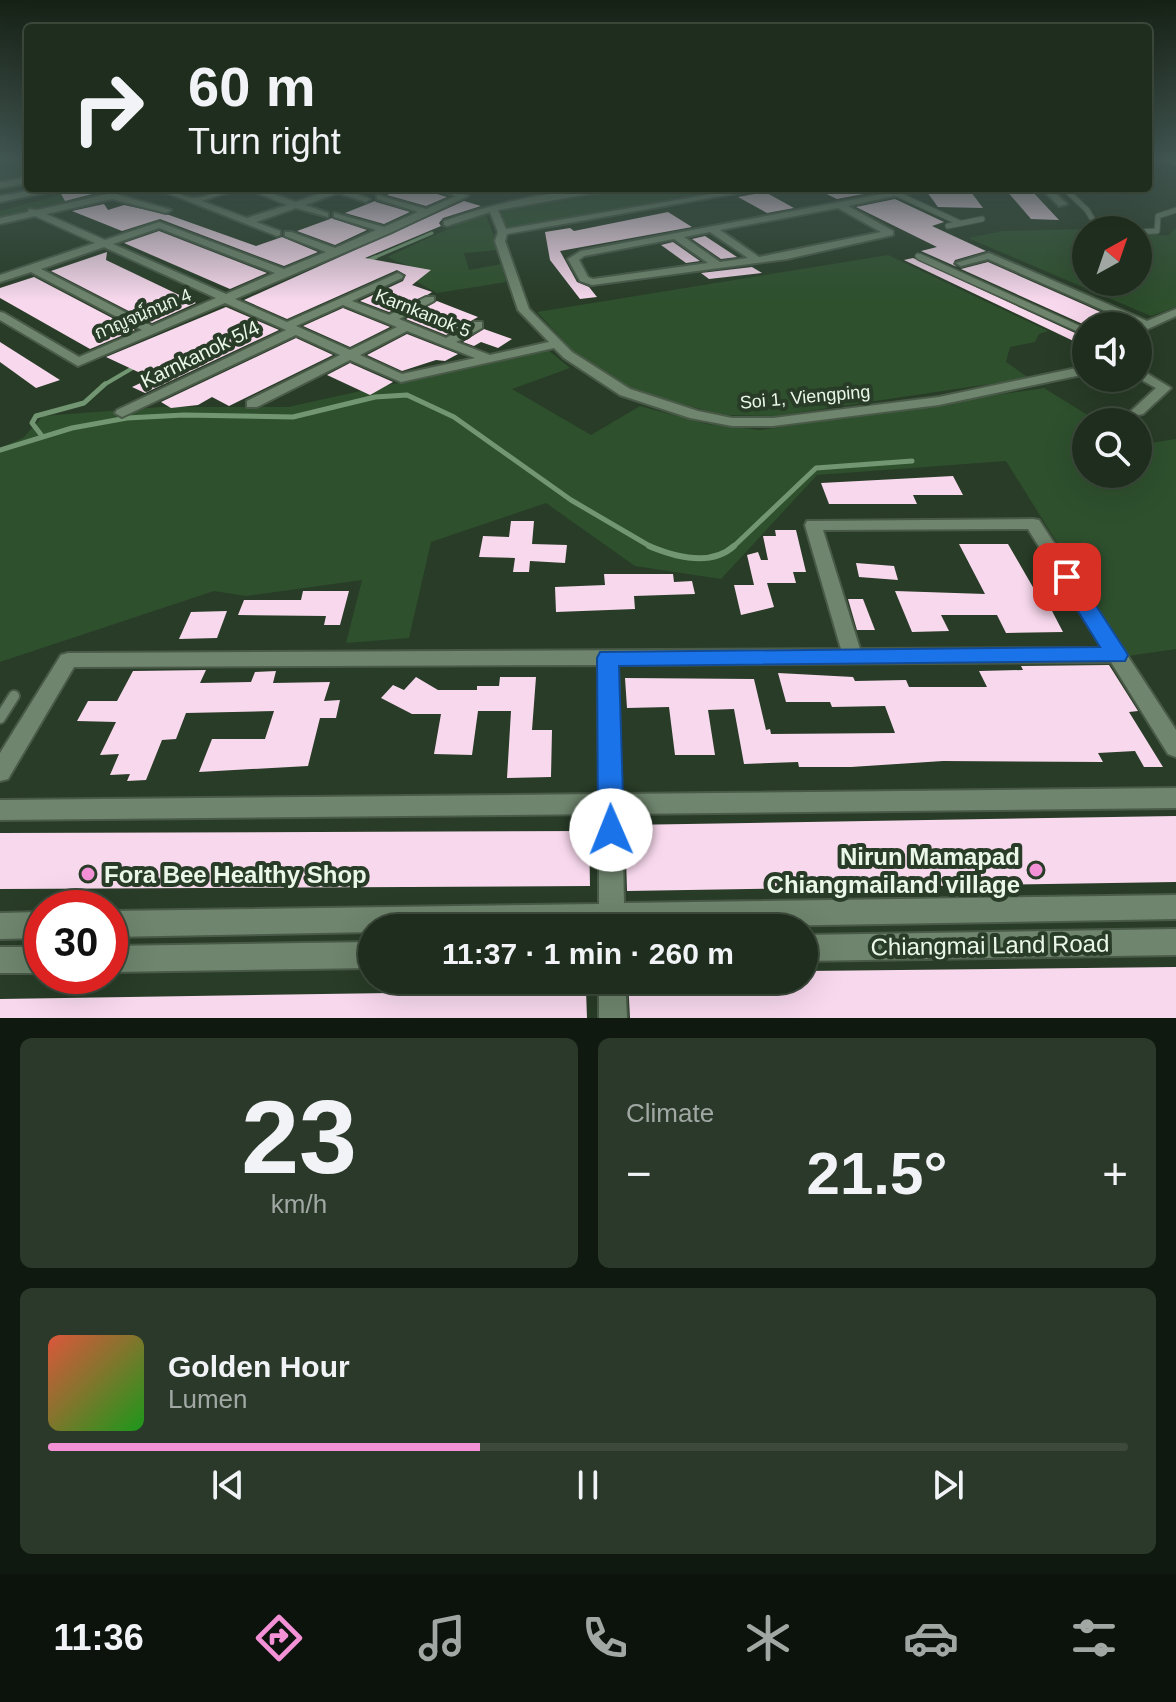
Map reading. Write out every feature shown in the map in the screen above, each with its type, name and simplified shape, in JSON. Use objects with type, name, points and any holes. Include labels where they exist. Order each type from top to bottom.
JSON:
[{"type":"street","points":[[0,221],[56,207]]},
{"type":"street","points":[[153,207],[166,210]]},
{"type":"street","points":[[209,207],[337,252]]},
{"type":"street","points":[[249,221],[292,207]]},
{"type":"street","points":[[300,207],[325,215]]},
{"type":"street","points":[[414,207],[424,211]]},
{"type":"street","name":"กาญจน์กนก 4","points":[[0,315],[78,362],[387,231],[436,207]]},
{"type":"street","points":[[447,223],[487,207],[508,207]]},
{"type":"street","points":[[503,232],[642,207]]},
{"type":"street","points":[[831,207],[581,254],[573,259],[584,279],[592,282],[854,243],[890,233],[842,207]]},
{"type":"street","name":"Soi 1, Viengping","points":[[493,209],[503,232],[500,241],[524,310],[591,373],[652,403],[732,422],[773,422],[939,401],[1072,373]]},
{"type":"street","points":[[32,211],[401,378],[557,344]]},
{"type":"street","points":[[337,215],[387,231]]},
{"type":"street","points":[[0,279],[159,225],[284,273]]},
{"type":"street","points":[[713,230],[755,258]]},
{"type":"street","points":[[676,236],[716,264]]},
{"type":"street","points":[[961,263],[989,256],[1109,312]]},
{"type":"street","points":[[32,268],[151,330]]},
{"type":"street","name":"Karnkanok 5/4","points":[[122,413],[398,276]]},
{"type":"street","points":[[390,319],[430,299]]},
{"type":"street","name":"Karnkanok 5","points":[[343,301],[489,359]]},
{"type":"street","points":[[1152,324],[1176,312]]},
{"type":"street","points":[[447,342],[478,325]]},
{"type":"street","points":[[252,404],[407,326]]},
{"type":"street","points":[[1141,408],[1164,388],[1152,381]]},
{"type":"street","points":[[853,657],[813,525],[1033,524],[1176,748]]},
{"type":"street","points":[[0,772],[68,660],[1117,655]]},
{"type":"street","points":[[608,658],[612,914]]},
{"type":"street","points":[[0,810],[1176,798]]},
{"type":"street","name":"Chiangmai Land Road","points":[[818,915],[1176,907]]},
{"type":"street","name":"Chiangmai Land Road","points":[[128,924],[358,922]]},
{"type":"street","points":[[0,926],[24,925]]},
{"type":"street","name":"Chiangmai Land Road","points":[[818,948],[1176,942]]},
{"type":"street","points":[[128,959],[358,955]]},
{"type":"street","points":[[0,960],[24,960]]},
{"type":"street","points":[[612,994],[613,1018]]},
{"type":"lane","points":[[924,207],[960,223]]},
{"type":"lane","points":[[1152,231],[1157,231],[1158,216],[1176,210]]},
{"type":"lane","points":[[948,226],[982,219]]},
{"type":"lane","points":[[918,256],[1072,326]]},
{"type":"lane","points":[[0,718],[14,696]]},
{"type":"green space","points":[[17,207],[52,207],[0,220],[0,211]]},
{"type":"green space","points":[[522,207],[640,207],[507,229],[502,227],[502,210]]},
{"type":"green space","points":[[485,212],[499,250],[464,253],[469,270],[501,264],[506,282],[437,293],[410,278],[424,272],[387,257]]},
{"type":"green space","points":[[1176,228],[1176,307],[1152,316],[1152,312],[1142,312],[1104,296],[1152,296],[1152,234],[1168,236]]},
{"type":"green space","points":[[1072,229],[1072,282],[968,238],[1003,231]]},
{"type":"green space","points":[[888,255],[1048,331],[1039,334],[1035,342],[1010,347],[1006,362],[1029,378],[775,416],[723,415],[630,390],[574,352],[537,312]]},
{"type":"green space","points":[[548,350],[570,368],[512,389],[591,435],[640,406],[707,424],[760,430],[1044,388],[1076,408],[1072,408],[1072,488],[1152,488],[1152,443],[1176,439],[1176,649],[1128,656],[1006,461],[817,475],[721,579],[635,566],[546,503],[431,542],[409,638],[346,643],[362,580],[246,596],[214,591],[0,662],[0,448],[23,438],[43,416],[161,407],[288,407]]},
{"type":"building","points":[[93,207],[106,207],[108,210],[131,207],[169,215],[256,246],[282,237],[318,252],[284,266],[160,219],[122,231],[72,211]]},
{"type":"building","points":[[361,207],[391,207],[410,212],[384,224],[345,213]]},
{"type":"building","points":[[452,207],[479,207],[443,218],[439,223],[441,226],[365,258],[431,270],[412,285],[432,292],[389,312],[360,301],[403,281],[406,275],[397,270],[287,319],[244,300]]},
{"type":"building","points":[[755,207],[794,208],[767,213]]},
{"type":"building","points":[[856,207],[911,207],[944,222],[932,226],[986,251],[955,260],[953,264],[957,267],[921,251],[937,247]]},
{"type":"building","points":[[938,207],[982,207],[983,208]]},
{"type":"building","points":[[1020,207],[1046,207],[1059,220],[1031,219]]},
{"type":"building","points":[[668,212],[692,227],[560,251],[577,282],[589,287],[597,297],[580,299],[550,260],[545,232],[570,228],[574,231]]},
{"type":"building","points":[[331,218],[367,230],[335,245],[297,231]]},
{"type":"building","points":[[159,231],[267,273],[230,289],[124,243]]},
{"type":"building","points":[[705,236],[737,257],[721,259],[692,239]]},
{"type":"building","points":[[673,242],[700,261],[686,263],[661,245]]},
{"type":"building","points":[[107,252],[106,260],[196,303],[152,323],[51,271]]},
{"type":"building","points":[[913,258],[1072,332],[1072,340],[904,260]]},
{"type":"building","points":[[988,262],[1100,312],[1072,312],[1072,319],[961,269]]},
{"type":"building","points":[[752,267],[762,273],[709,279],[701,273]]},
{"type":"building","points":[[34,277],[135,330],[90,349],[0,298],[0,288]]},
{"type":"building","points":[[437,301],[478,317],[446,335],[406,319]]},
{"type":"building","points":[[226,307],[279,330],[145,393],[132,387],[151,378],[106,357]]},
{"type":"building","points":[[343,308],[390,327],[350,347],[303,326]]},
{"type":"building","points":[[484,329],[512,339],[498,348],[481,342],[474,346],[463,342]]},
{"type":"building","points":[[407,334],[458,354],[445,361],[436,360],[402,371],[367,355]]},
{"type":"building","points":[[296,338],[333,355],[229,406],[212,397],[198,405],[171,408],[161,402]]},
{"type":"building","points":[[0,342],[60,380],[36,388],[0,362]]},
{"type":"building","points":[[350,363],[393,382],[370,395],[327,375]]},
{"type":"building","points":[[953,476],[963,495],[913,495],[917,504],[829,504],[821,483]]},
{"type":"building","points":[[511,521],[534,521],[532,544],[567,545],[565,563],[530,561],[529,572],[513,572],[515,558],[479,557],[483,536],[509,537]]},
{"type":"building","points":[[775,530],[796,530],[806,572],[793,572],[796,583],[767,583],[774,607],[741,615],[734,585],[754,585],[747,555],[758,552],[761,560],[768,560],[763,536],[776,536]]},
{"type":"building","points":[[959,544],[1008,544],[1034,589],[1040,588],[1063,632],[1006,633],[997,615],[941,615],[949,631],[912,632],[895,591],[985,594]]},
{"type":"building","points":[[856,563],[894,566],[898,580],[859,577]]},
{"type":"building","points":[[604,574],[673,574],[674,582],[692,581],[695,594],[634,596],[635,609],[556,612],[555,587],[605,585]]},
{"type":"building","points":[[303,591],[349,591],[340,625],[324,625],[326,616],[238,615],[244,600],[301,600]]},
{"type":"building","points":[[848,599],[863,599],[875,630],[857,630]]},
{"type":"building","points":[[227,611],[217,638],[179,639],[191,612]]},
{"type":"building","points":[[1109,665],[1138,711],[1129,712],[1163,767],[1144,767],[1135,751],[1098,753],[1103,762],[943,761],[851,767],[799,767],[798,762],[744,764],[734,709],[708,710],[715,755],[675,755],[669,707],[627,708],[625,678],[754,679],[766,730],[770,729],[771,734],[895,733],[885,706],[832,707],[830,702],[786,702],[778,673],[853,677],[855,681],[906,680],[909,687],[987,687],[979,671],[1023,670],[1021,666]]},
{"type":"building","points":[[206,670],[200,683],[251,682],[255,672],[276,671],[273,683],[330,682],[324,701],[340,700],[336,718],[320,718],[308,766],[199,772],[212,739],[265,739],[274,711],[186,713],[176,739],[162,740],[146,780],[127,781],[130,774],[110,775],[119,754],[100,755],[116,722],[77,721],[88,701],[117,701],[133,671]]},
{"type":"building","points":[[416,677],[438,690],[477,690],[477,686],[499,686],[500,677],[536,677],[532,730],[552,730],[551,777],[507,778],[511,711],[478,711],[472,755],[434,754],[441,714],[412,714],[381,698],[393,685],[404,690]]},
{"type":"building","points":[[1176,816],[1176,882],[627,891],[625,825]]},
{"type":"building","points":[[589,831],[590,886],[0,889],[0,833]]},
{"type":"building","points":[[1176,967],[1176,1018],[630,1018],[629,994],[818,994],[818,971]]},
{"type":"building","points":[[358,994],[586,994],[587,1018],[0,1018],[0,999]]},
{"type":"waterway","points":[[371,259],[432,233]]},
{"type":"waterway","points":[[367,261],[376,257]]},
{"type":"waterway","points":[[104,385],[136,366]]},
{"type":"waterway","points":[[42,436],[32,423],[36,416],[84,403],[104,385]]},
{"type":"waterway","points":[[0,450],[72,428],[127,418],[184,415],[293,417],[375,397],[407,395],[454,417],[571,500],[651,547]]},
{"type":"waterway","points":[[732,548],[816,468],[912,461]]},
{"type":"waterway","points":[[651,547],[670,554],[704,558],[734,546]]},
{"type":"place","name":"Nirun Mamapad Chiangmailand village","points":[[1036,870]]},
{"type":"place","name":"Fora Bee Healthy Shop","points":[[88,874]]},
{"type":"route","points":[[611,830],[608,658],[1117,655],[1067,577]]}]
